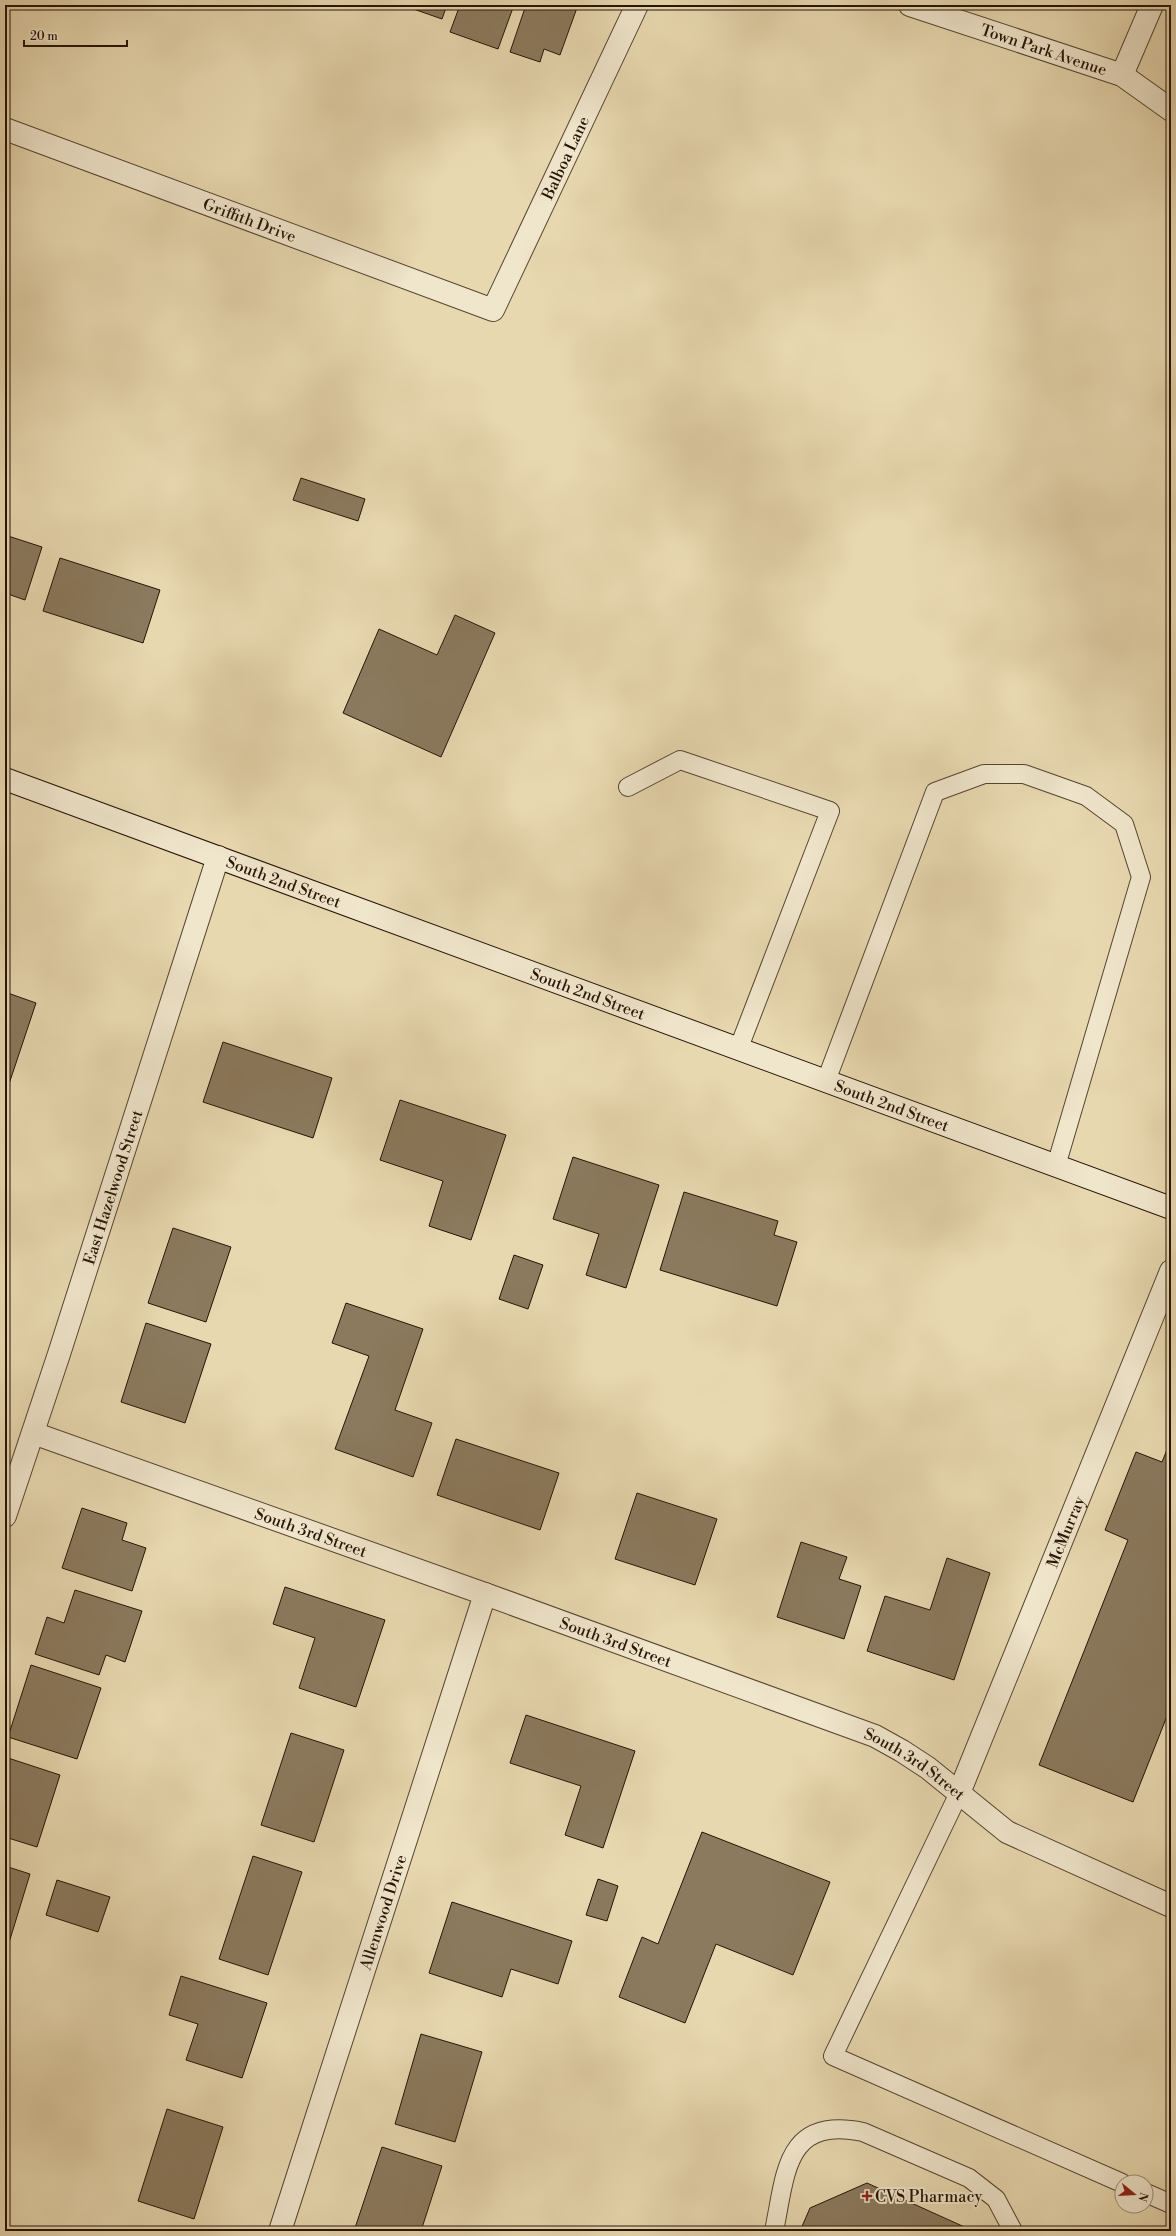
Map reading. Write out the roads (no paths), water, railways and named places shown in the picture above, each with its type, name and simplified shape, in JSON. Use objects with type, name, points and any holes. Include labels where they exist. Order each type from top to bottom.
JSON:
[{"type":"street","name":"Balboa Lane","points":[[494,310],[637,5]]},
{"type":"street","name":"Town Park Avenue","points":[[910,5],[1122,75],[1171,110]]},
{"type":"street","points":[[1122,75],[1152,5]]},
{"type":"street","name":"Griffith Drive","points":[[5,129],[494,310]]},
{"type":"street","name":"South 2nd Street","points":[[5,779],[738,1050],[1171,1208]]},
{"type":"street","name":"East Hazelwood Street","points":[[5,1516],[218,857]]},
{"type":"street","name":"McMurray","points":[[959,1793],[1171,1271]]},
{"type":"street","name":"South 3rd Street","points":[[33,1433],[485,1594],[875,1736],[902,1751],[959,1793],[1007,1832],[1171,1906]]},
{"type":"street","name":"Allenwood Drive","points":[[280,2231],[485,1594]]},
{"type":"lane","points":[[628,787],[680,760],[830,811],[738,1050]]},
{"type":"lane","points":[[826,1081],[935,792],[984,774],[1024,774],[1086,796],[1124,824],[1141,877],[1056,1166]]},
{"type":"lane","points":[[959,1793],[833,2056],[1114,2179]]},
{"type":"lane","points":[[774,2231],[787,2168],[794,2153],[803,2140],[815,2133],[847,2129],[863,2132],[969,2178],[996,2199],[1013,2231]]},
{"type":"lane","points":[[1154,2197],[1171,2204]]},
{"type":"place","name":"CVS Pharmacy","points":[[867,2196]]}]
